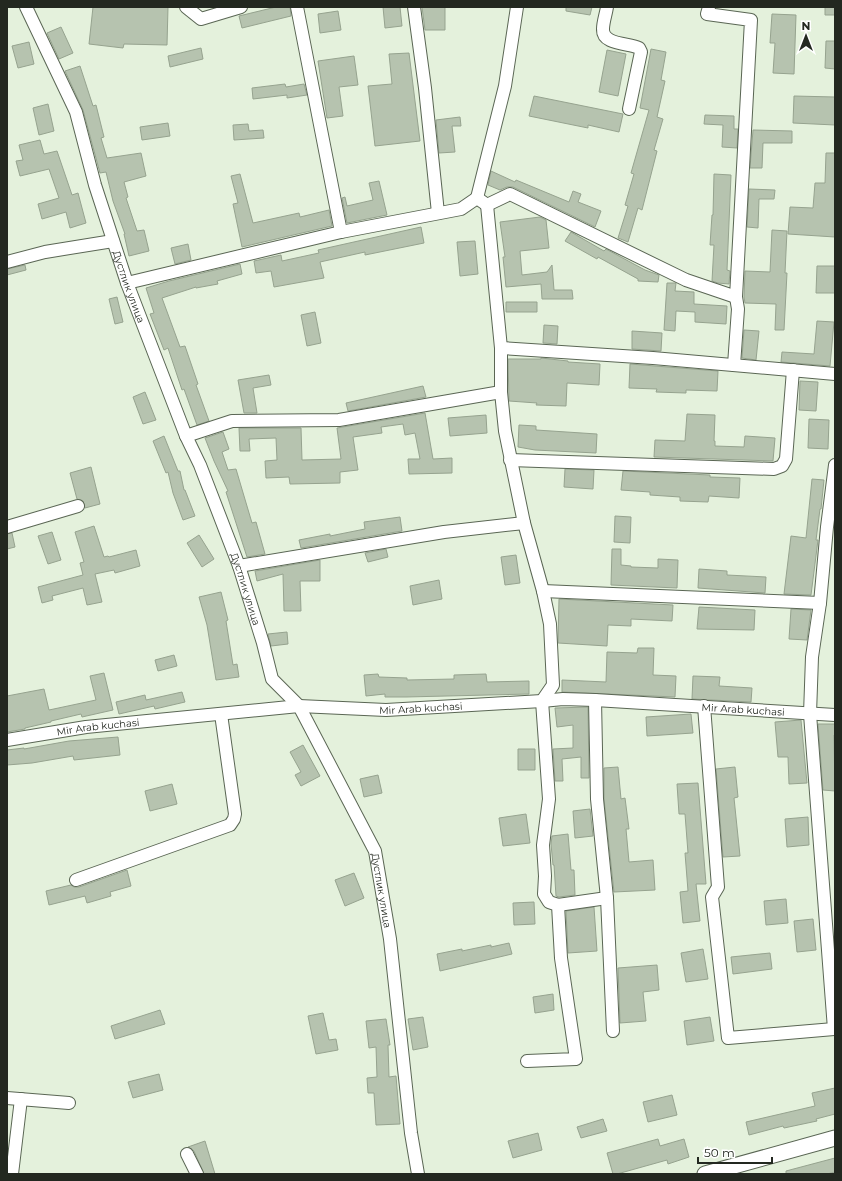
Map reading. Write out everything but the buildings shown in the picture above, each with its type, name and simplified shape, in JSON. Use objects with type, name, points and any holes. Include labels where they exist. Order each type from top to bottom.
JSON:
[{"type":"main road","points":[[705,1174],[835,1138]]},
{"type":"street","name":"Дустлик улица","points":[[26,7],[76,112],[95,185],[127,284],[186,436],[200,465],[239,566],[263,643],[272,679],[299,706],[376,851],[390,939],[411,1133],[418,1174]]},
{"type":"street","points":[[186,7],[201,19],[241,7]]},
{"type":"street","points":[[297,7],[340,232]]},
{"type":"street","points":[[414,7],[425,88],[438,213]]},
{"type":"street","points":[[517,7],[505,86],[482,201],[501,348],[501,392],[505,431],[524,523],[543,591],[550,624],[553,685],[542,701],[549,800],[543,846],[545,876],[544,894],[549,902],[558,905],[607,898]]},
{"type":"street","points":[[607,7],[602,30],[604,35],[611,41],[635,46],[639,48],[641,52],[629,110]]},
{"type":"street","points":[[708,7],[707,14],[751,20],[736,297],[738,310],[734,365]]},
{"type":"street","points":[[127,284],[340,232],[461,209],[482,201],[510,194],[686,280],[736,297]]},
{"type":"street","points":[[7,262],[45,252],[113,241]]},
{"type":"street","points":[[501,348],[653,358],[835,374]]},
{"type":"street","points":[[510,460],[774,469],[782,466],[786,460],[793,370]]},
{"type":"street","points":[[186,436],[232,421],[339,420],[501,392]]},
{"type":"street","points":[[704,706],[718,887],[712,897],[728,1038],[834,1029],[810,714],[812,657],[820,603],[827,526],[835,465]]},
{"type":"street","points":[[7,527],[78,506]]},
{"type":"street","points":[[239,566],[444,532],[524,523]]},
{"type":"street","points":[[543,591],[820,603]]},
{"type":"street","name":"Mir Arab kuchasi","points":[[7,740],[86,726],[299,706],[386,710],[563,699],[704,706],[835,716]]},
{"type":"street","points":[[595,700],[597,799],[607,898],[613,1031]]},
{"type":"street","points":[[76,880],[230,825],[235,814],[221,714]]},
{"type":"street","points":[[527,1061],[576,1059],[561,958],[558,905]]},
{"type":"street","points":[[7,1098],[69,1104]]},
{"type":"street","points":[[10,1174],[12,1174],[21,1099]]},
{"type":"street","points":[[187,1154],[197,1174]]}]
